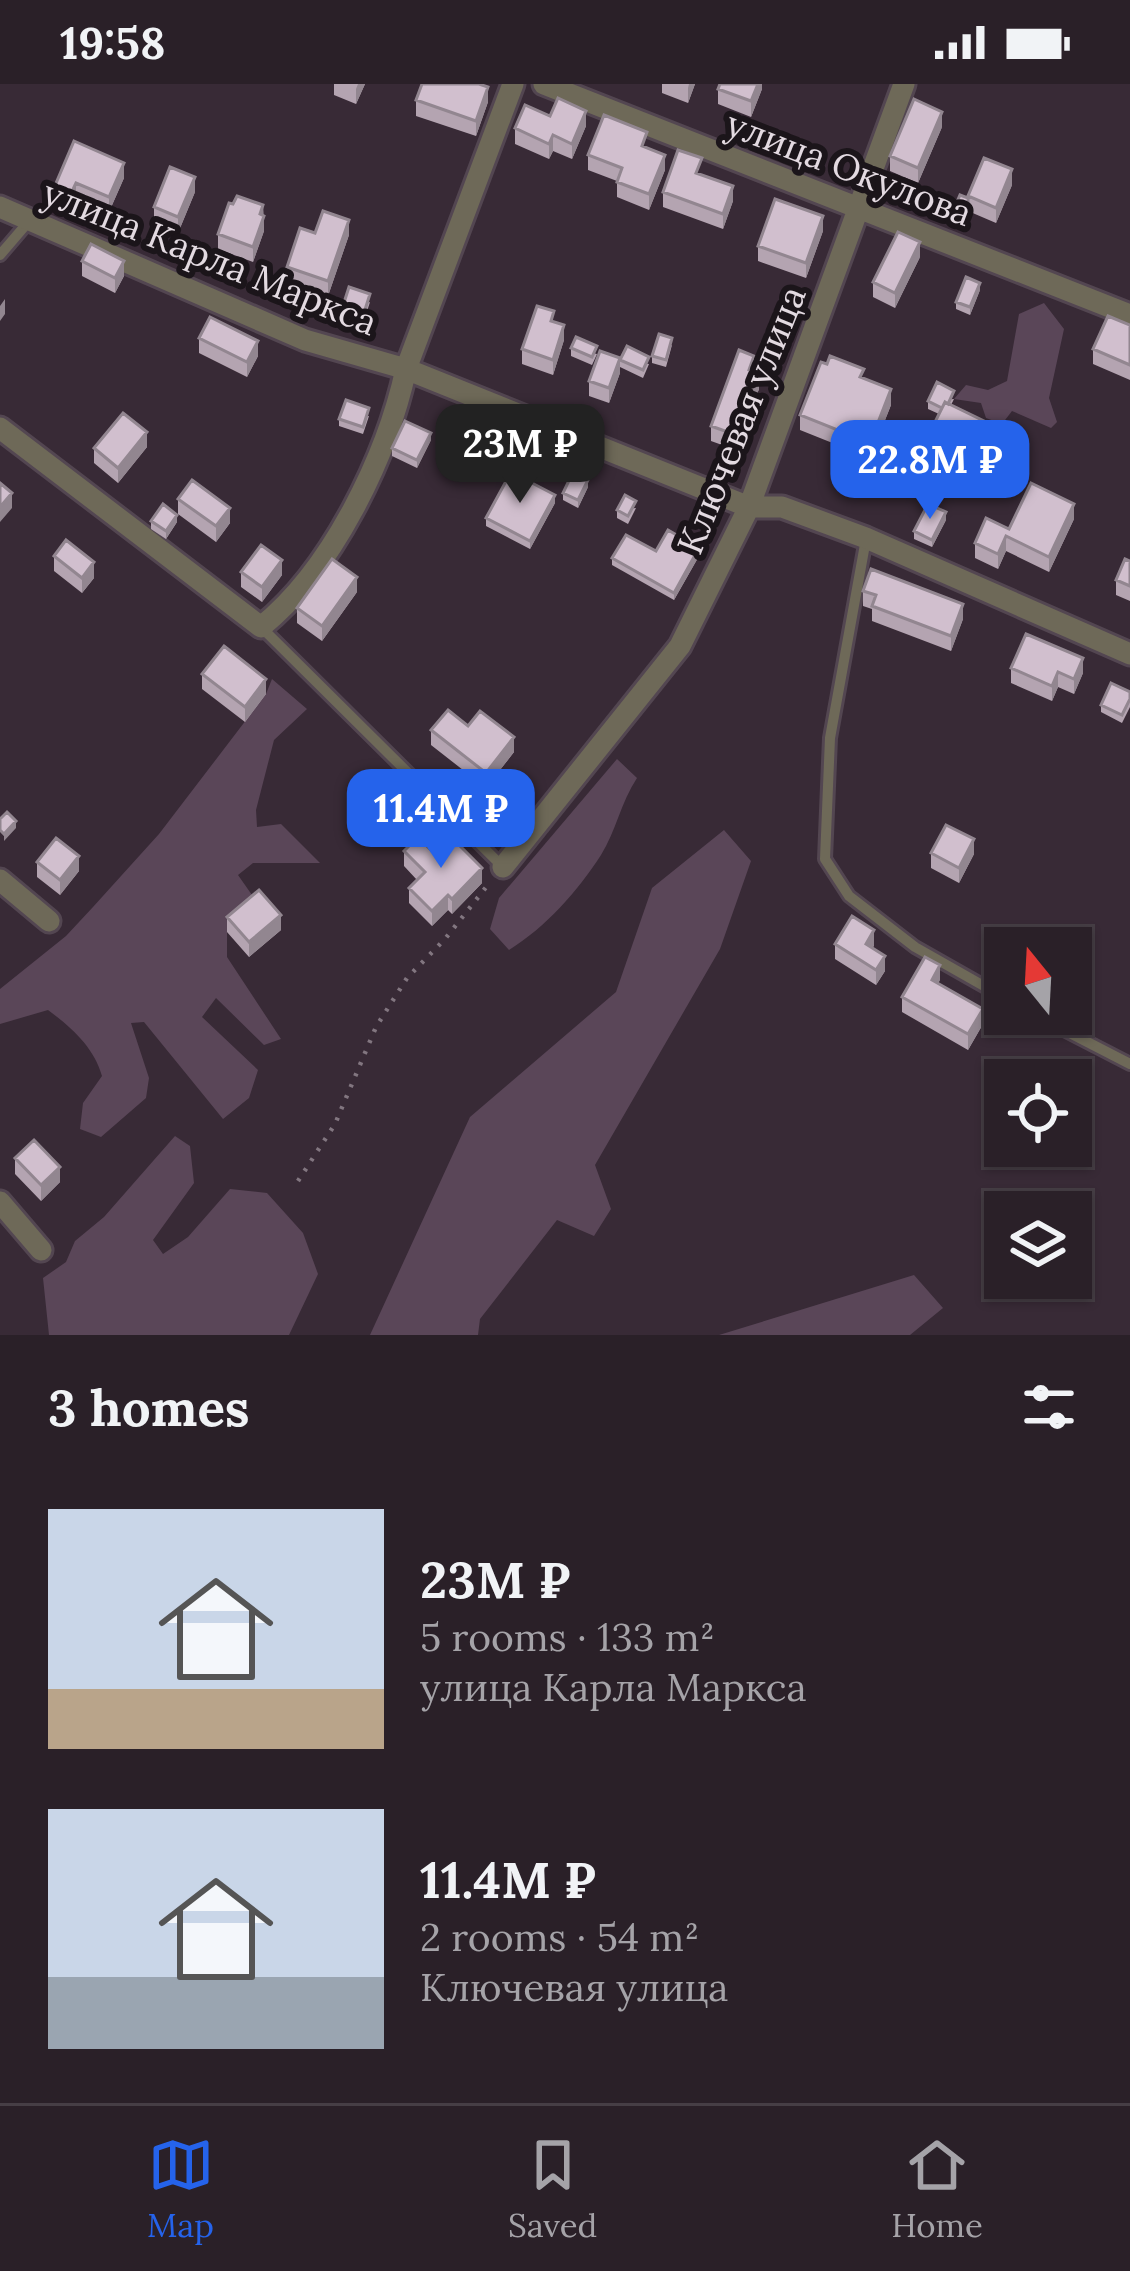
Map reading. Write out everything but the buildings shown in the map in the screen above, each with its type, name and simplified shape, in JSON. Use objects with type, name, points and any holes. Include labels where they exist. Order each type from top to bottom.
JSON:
[{"type":"street","points":[[0,428],[261,627],[286,608],[351,516],[399,404],[406,369],[513,84]]},
{"type":"street","name":"улица Окулова","points":[[544,84],[1130,315]]},
{"type":"street","name":"Ключевая улица","points":[[502,867],[680,646],[749,507],[904,84]]},
{"type":"street","name":"улица Карла Маркса","points":[[0,207],[305,340],[406,369],[749,507],[782,507],[866,538],[1130,654]]},
{"type":"street","points":[[0,880],[49,921]]},
{"type":"street","points":[[0,1202],[41,1250]]},
{"type":"lane","points":[[0,255],[30,220]]},
{"type":"lane","points":[[866,538],[830,738],[825,859],[848,896],[915,947],[984,986]]},
{"type":"lane","points":[[261,627],[502,867]]},
{"type":"lane","points":[[1074,1035],[1130,1064]]},
{"type":"path","points":[[298,1181],[335,1124],[376,1027],[407,978],[502,867]]},
{"type":"shaded area","points":[[1044,303],[1064,329],[1049,398],[1057,422],[1051,428],[1012,411],[1002,424],[986,418],[981,403],[954,399],[966,385],[988,390],[1007,381],[1019,314]]},
{"type":"shaded area","points":[[272,679],[307,709],[274,740],[256,810],[257,827],[281,824],[320,863],[253,863],[238,875],[259,905],[227,932],[227,957],[281,1039],[264,1045],[216,998],[202,1017],[258,1070],[249,1098],[223,1119],[144,1022],[131,1023],[149,1078],[146,1098],[101,1137],[80,1129],[83,1103],[102,1076],[93,1056],[48,1010],[0,1024],[0,989],[66,936],[159,834],[266,694]]},
{"type":"shaded area","points":[[617,759],[637,778],[601,855],[560,908],[509,950],[490,929],[499,898]]},
{"type":"shaded area","points":[[724,830],[751,861],[720,949],[595,1165],[611,1209],[594,1236],[557,1220],[480,1319],[478,1335],[370,1335],[470,1117],[616,992],[652,888]]},
{"type":"shaded area","points":[[175,1136],[190,1146],[194,1183],[153,1240],[163,1254],[188,1237],[230,1189],[267,1193],[303,1233],[318,1274],[289,1335],[49,1335],[43,1278],[66,1262],[75,1241],[104,1217]]},
{"type":"shaded area","points":[[914,1275],[943,1308],[910,1335],[719,1335]]}]
